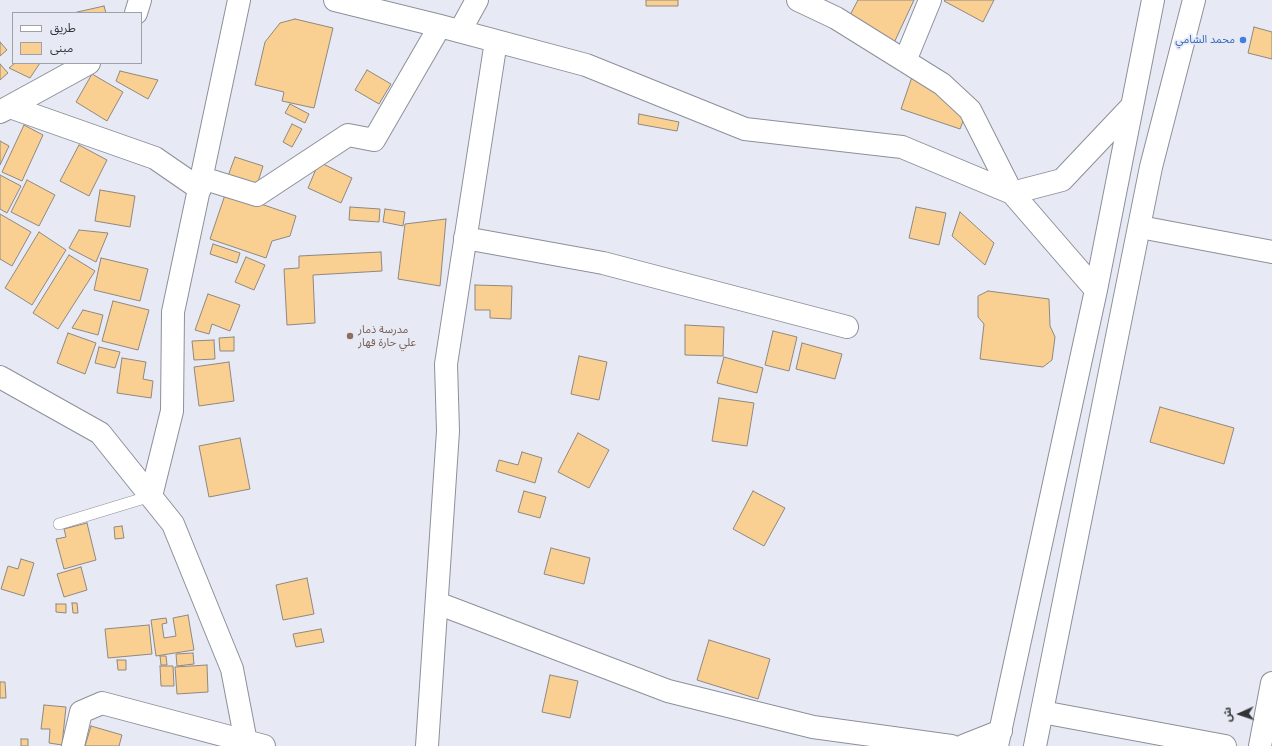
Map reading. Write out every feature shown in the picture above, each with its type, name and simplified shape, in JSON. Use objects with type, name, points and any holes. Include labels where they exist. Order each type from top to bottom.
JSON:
[{"type":"street","points":[[136,12],[140,0]]},
{"type":"street","points":[[151,496],[172,412],[174,312],[239,0]]},
{"type":"street","points":[[335,0],[496,40],[586,65],[745,129],[902,147],[1012,193],[1062,180],[1132,106]]},
{"type":"street","points":[[4,110],[10,107],[155,158],[201,183],[257,195],[348,135],[374,140],[450,29],[477,0]]},
{"type":"street","points":[[798,0],[836,18],[942,84],[970,110],[1012,193],[1096,290]]},
{"type":"street","points":[[905,61],[930,0]]},
{"type":"street","points":[[963,746],[999,739],[1096,290],[1153,0]]},
{"type":"street","points":[[1035,746],[1152,167],[1194,0]]},
{"type":"street","points":[[427,746],[448,431],[446,364],[496,40]]},
{"type":"street","points":[[4,110],[87,64]]},
{"type":"street","points":[[1140,227],[1272,252]]},
{"type":"street","points":[[466,238],[603,263],[847,327]]},
{"type":"street","points":[[0,377],[100,433],[173,524],[232,669],[253,745]]},
{"type":"street","points":[[437,603],[668,691],[813,728],[951,746]]},
{"type":"street","points":[[1260,746],[1272,683]]},
{"type":"street","points":[[73,746],[81,712],[102,703],[253,745]]},
{"type":"street","points":[[1042,712],[1225,746]]},
{"type":"lane","points":[[59,524],[151,496]]},
{"type":"building","points":[[646,0],[678,0],[678,6],[646,6]]},
{"type":"building","points":[[858,0],[914,0],[893,45],[850,15]]},
{"type":"building","points":[[994,0],[983,22],[944,1]]},
{"type":"building","points":[[104,6],[106,12],[77,12]]},
{"type":"building","points":[[295,19],[333,28],[314,108],[282,101],[284,92],[255,85],[265,42],[280,23]]},
{"type":"building","points":[[1254,27],[1272,32],[1272,59],[1248,53]]},
{"type":"building","points":[[0,42],[7,50],[0,56]]},
{"type":"building","points":[[0,64],[8,73],[0,80]]},
{"type":"building","points":[[14,64],[39,64],[30,78],[9,68]]},
{"type":"building","points":[[367,70],[391,84],[379,104],[355,90]]},
{"type":"building","points":[[120,71],[158,80],[148,99],[116,81]]},
{"type":"building","points":[[92,74],[123,92],[107,121],[76,102]]},
{"type":"building","points":[[913,74],[965,116],[960,129],[901,109]]},
{"type":"building","points":[[290,104],[309,114],[305,123],[285,113]]},
{"type":"building","points":[[639,114],[679,122],[677,131],[638,124]]},
{"type":"building","points":[[292,124],[302,129],[292,147],[283,142]]},
{"type":"building","points":[[24,125],[43,135],[22,181],[2,172]]},
{"type":"building","points":[[0,141],[9,146],[0,165]]},
{"type":"building","points":[[79,145],[107,160],[89,196],[60,181]]},
{"type":"building","points":[[235,157],[263,166],[257,185],[228,176]]},
{"type":"building","points":[[319,162],[352,178],[341,203],[308,188]]},
{"type":"building","points":[[0,175],[21,186],[7,213],[0,209]]},
{"type":"building","points":[[27,180],[55,195],[39,226],[11,212]]},
{"type":"building","points":[[100,190],[135,196],[130,227],[95,221]]},
{"type":"building","points":[[226,192],[296,216],[290,236],[272,241],[266,258],[210,239]]},
{"type":"building","points":[[350,207],[380,209],[379,222],[349,220]]},
{"type":"building","points":[[916,207],[946,213],[939,245],[909,238]]},
{"type":"building","points":[[385,209],[405,212],[403,226],[383,222]]},
{"type":"building","points":[[960,212],[994,243],[985,265],[952,236]]},
{"type":"building","points":[[0,214],[31,232],[12,266],[0,259]]},
{"type":"building","points":[[446,219],[440,286],[398,279],[405,224]]},
{"type":"building","points":[[79,230],[108,233],[96,262],[69,248]]},
{"type":"building","points":[[39,232],[66,250],[32,305],[5,288]]},
{"type":"building","points":[[213,244],[240,253],[237,263],[210,254]]},
{"type":"building","points":[[381,252],[382,271],[313,275],[315,323],[287,325],[284,269],[299,268],[299,256]]},
{"type":"building","points":[[69,255],[95,271],[58,329],[33,313]]},
{"type":"building","points":[[246,257],[265,265],[254,290],[235,282]]},
{"type":"building","points":[[101,258],[148,269],[140,301],[94,290]]},
{"type":"building","points":[[475,285],[512,286],[511,319],[490,318],[490,310],[475,310]]},
{"type":"building","points":[[988,291],[1049,299],[1050,326],[1055,337],[1052,360],[1043,367],[980,359],[984,324],[978,317],[978,296]]},
{"type":"building","points":[[208,294],[240,305],[230,331],[212,324],[209,334],[195,330]]},
{"type":"building","points":[[113,301],[149,310],[138,350],[102,341]]},
{"type":"building","points":[[83,310],[103,315],[98,335],[72,328]]},
{"type":"building","points":[[685,325],[724,327],[723,356],[685,355]]},
{"type":"building","points":[[773,331],[797,337],[789,371],[765,365]]},
{"type":"building","points":[[68,333],[96,343],[85,374],[57,363]]},
{"type":"building","points":[[234,337],[234,351],[220,351],[219,338]]},
{"type":"building","points":[[214,340],[215,359],[194,360],[192,341]]},
{"type":"building","points":[[802,343],[842,354],[835,379],[796,369]]},
{"type":"building","points":[[99,347],[120,352],[115,368],[95,363]]},
{"type":"building","points":[[579,356],[607,362],[599,400],[571,394]]},
{"type":"building","points":[[724,357],[763,368],[757,393],[717,383]]},
{"type":"building","points":[[122,358],[146,362],[143,379],[153,381],[151,398],[117,393]]},
{"type":"building","points":[[229,362],[234,401],[199,406],[194,367]]},
{"type":"building","points":[[719,398],[754,403],[747,446],[712,441]]},
{"type":"building","points":[[1160,407],[1234,428],[1224,464],[1150,442]]},
{"type":"building","points":[[578,433],[609,450],[589,488],[558,472]]},
{"type":"building","points":[[240,438],[250,489],[209,497],[199,446]]},
{"type":"building","points":[[522,452],[542,458],[535,483],[496,471],[499,460],[518,465]]},
{"type":"building","points":[[524,491],[546,497],[540,518],[518,512]]},
{"type":"building","points":[[753,491],[785,508],[764,546],[733,529]]},
{"type":"building","points":[[87,523],[96,560],[64,569],[56,539],[66,537],[64,529]]},
{"type":"building","points":[[122,526],[124,538],[115,539],[114,527]]},
{"type":"building","points":[[551,548],[590,558],[584,584],[544,574]]},
{"type":"building","points":[[21,559],[34,563],[24,596],[1,589],[8,566],[18,569]]},
{"type":"building","points":[[81,567],[87,590],[64,597],[57,574]]},
{"type":"building","points":[[307,578],[314,614],[283,620],[276,585]]},
{"type":"building","points":[[72,603],[77,603],[78,613],[73,613]]},
{"type":"building","points":[[56,604],[66,604],[66,613],[56,612]]},
{"type":"building","points":[[188,615],[194,650],[156,656],[151,620],[166,618],[167,623],[162,624],[164,638],[176,636],[173,618]]},
{"type":"building","points":[[149,625],[152,654],[108,658],[105,629]]},
{"type":"building","points":[[321,629],[324,642],[296,647],[293,634]]},
{"type":"building","points":[[709,640],[770,659],[758,699],[697,680]]},
{"type":"building","points":[[193,653],[194,664],[177,666],[176,654]]},
{"type":"building","points":[[160,656],[166,656],[167,665],[161,665]]},
{"type":"building","points":[[117,660],[126,660],[126,670],[118,670]]},
{"type":"building","points":[[207,665],[208,692],[177,694],[175,667]]},
{"type":"building","points":[[160,666],[173,666],[174,686],[161,686]]},
{"type":"building","points":[[550,675],[578,681],[570,718],[542,712]]},
{"type":"building","points":[[0,682],[5,682],[6,698],[0,698]]},
{"type":"building","points":[[44,705],[66,707],[62,745],[49,743],[50,729],[41,729]]},
{"type":"building","points":[[91,726],[122,735],[119,746],[85,746]]},
{"type":"building","points":[[21,739],[28,739],[28,746],[21,746]]},
{"type":"place","name":"محمد الشامي","points":[[1243,40]]},
{"type":"place","name":"مدرسة ذمار علي حارة قهار","points":[[350,336]]}]
